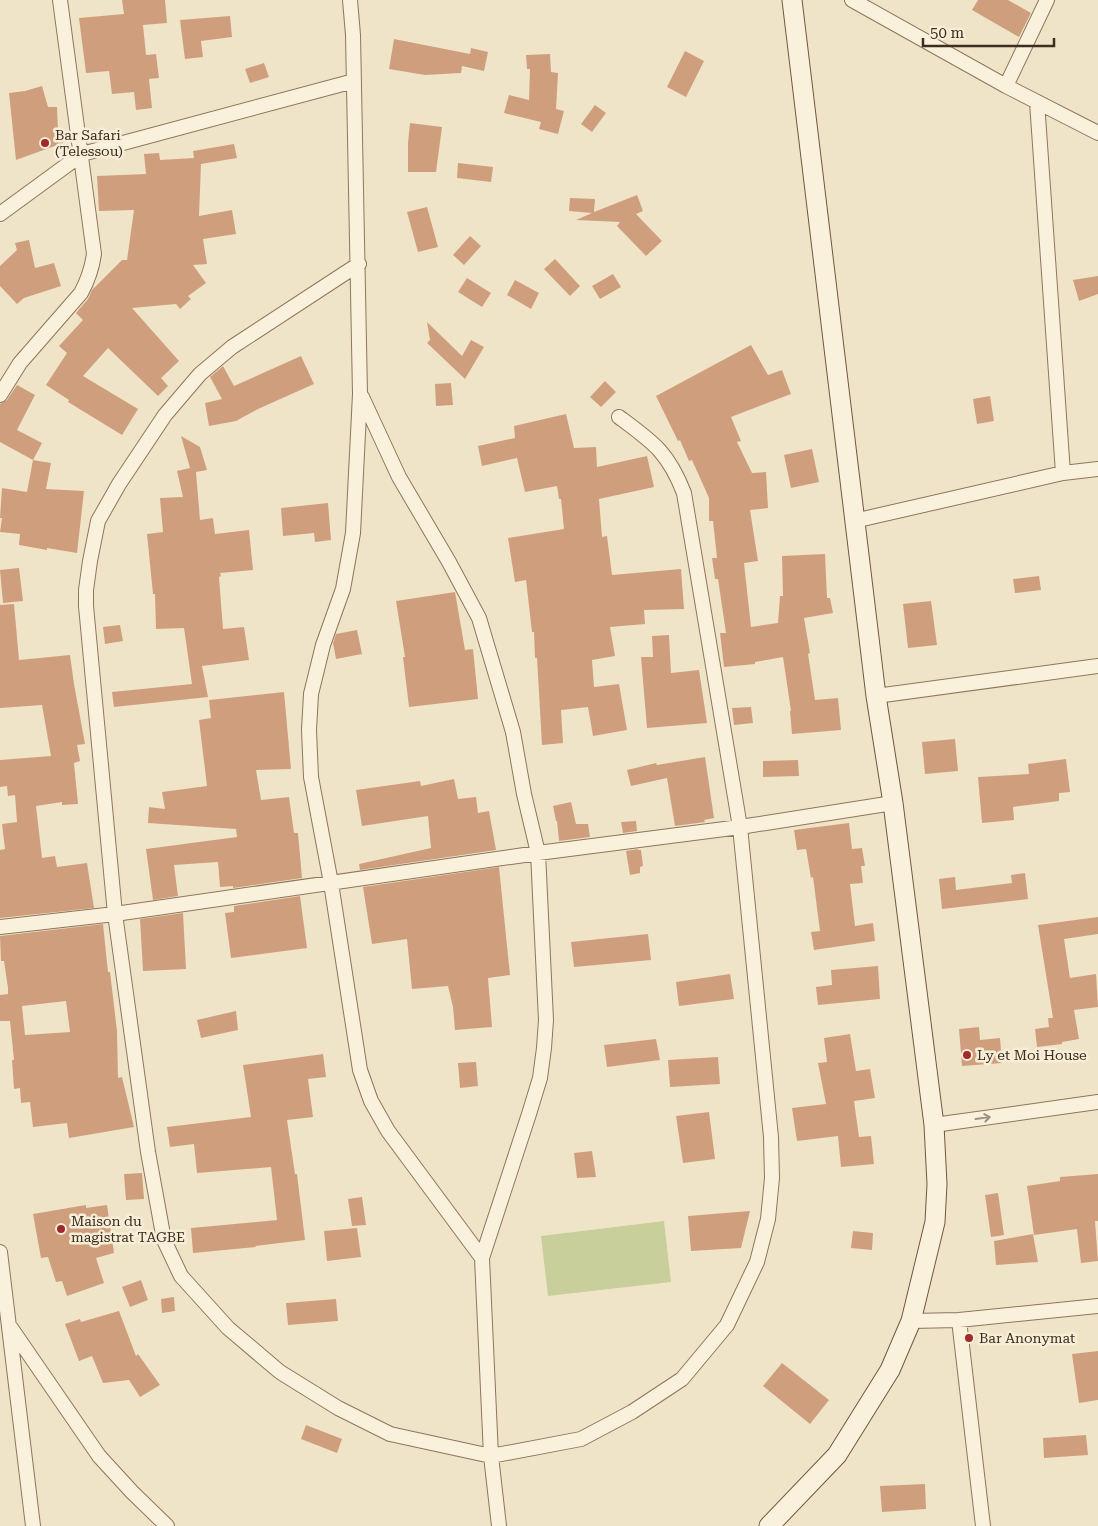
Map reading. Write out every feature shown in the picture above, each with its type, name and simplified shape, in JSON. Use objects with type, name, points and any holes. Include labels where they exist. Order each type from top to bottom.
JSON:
[{"type":"street","points":[[0,395],[20,363],[81,293],[88,281],[94,254],[60,0]]},
{"type":"street","points":[[350,0],[353,35],[359,264],[360,394],[353,533],[343,589],[323,645],[311,694],[311,778],[331,883],[360,1070],[372,1101],[388,1131],[482,1258]]},
{"type":"street","points":[[768,1526],[837,1455],[890,1370],[911,1321],[935,1222],[938,1184],[934,1125],[893,803],[876,696],[792,0]]},
{"type":"street","points":[[852,0],[1006,86],[1098,133]]},
{"type":"street","points":[[1006,86],[1047,0]]},
{"type":"street","points":[[0,214],[82,154],[354,81]]},
{"type":"street","points":[[1037,102],[1063,473]]},
{"type":"street","points":[[359,264],[232,347],[200,374],[165,415],[119,484],[98,521],[90,561],[86,606],[115,914],[148,1152],[162,1230],[164,1240],[181,1276],[228,1328],[280,1372],[338,1408],[390,1434],[491,1456],[581,1439],[632,1412],[682,1380],[727,1325],[757,1262],[768,1219],[772,1178],[771,1146],[740,826],[684,493],[676,472],[665,455],[651,441],[619,417]]},
{"type":"street","points":[[360,394],[399,477],[449,562],[479,618],[513,732],[524,794],[538,853],[546,1020],[540,1078],[482,1258],[491,1456],[499,1526]]},
{"type":"street","points":[[854,521],[1063,473],[1098,469]]},
{"type":"street","points":[[876,696],[1098,666]]},
{"type":"street","points":[[0,927],[115,914],[893,803]]},
{"type":"street","points":[[934,1125],[1098,1102]]},
{"type":"street","points":[[0,1252],[33,1526]]},
{"type":"street","points":[[911,1321],[959,1320],[1098,1306]]},
{"type":"street","points":[[959,1320],[983,1526]]},
{"type":"street","points":[[9,1325],[99,1456],[167,1526]]},
{"type":"green space","points":[[664,1221],[671,1282],[548,1296],[541,1236]]},
{"type":"building","points":[[122,0],[165,0],[167,23],[143,25],[146,55],[156,54],[159,78],[149,79],[152,108],[136,110],[134,92],[112,94],[109,71],[86,73],[79,18],[124,14]]},
{"type":"building","points":[[978,0],[1008,0],[1031,13],[1019,37],[972,10]]},
{"type":"building","points":[[230,16],[232,37],[201,41],[203,57],[185,59],[180,20]]},
{"type":"building","points":[[394,39],[470,54],[471,48],[488,52],[484,71],[462,66],[461,73],[425,75],[389,69]]},
{"type":"building","points":[[685,51],[704,61],[686,97],[667,87]]},
{"type":"building","points":[[550,54],[551,72],[558,73],[556,109],[564,111],[558,134],[539,129],[541,122],[504,113],[509,95],[529,100],[530,69],[527,69],[526,55]]},
{"type":"building","points":[[264,63],[269,77],[250,83],[245,69]]},
{"type":"building","points":[[42,86],[48,107],[57,107],[58,131],[63,143],[16,160],[9,93]]},
{"type":"building","points":[[595,105],[606,113],[592,132],[581,124]]},
{"type":"building","points":[[410,123],[442,127],[436,172],[408,172]]},
{"type":"building","points":[[234,144],[237,158],[201,164],[199,216],[232,210],[236,234],[203,239],[207,264],[193,265],[206,283],[188,296],[191,299],[180,309],[176,304],[132,308],[179,361],[161,378],[168,386],[158,396],[108,348],[83,376],[138,409],[122,435],[68,402],[69,400],[46,385],[67,353],[59,346],[83,320],[76,313],[88,299],[92,290],[122,260],[127,260],[134,210],[99,211],[97,176],[146,174],[144,154],[159,153],[160,160],[194,158],[193,151]]},
{"type":"building","points":[[458,163],[493,167],[491,182],[457,178]]},
{"type":"building","points":[[637,195],[643,211],[636,214],[662,241],[646,256],[617,226],[620,222],[576,220],[592,213],[569,211],[570,198],[595,199],[594,212]]},
{"type":"building","points":[[427,207],[438,247],[418,252],[407,212]]},
{"type":"building","points":[[470,236],[481,246],[464,265],[453,255]]},
{"type":"building","points":[[29,240],[35,268],[54,263],[61,286],[24,298],[17,304],[0,286],[0,266],[17,250],[15,243]]},
{"type":"building","points":[[555,259],[580,286],[570,296],[544,269]]},
{"type":"building","points":[[613,274],[621,287],[600,299],[592,286]]},
{"type":"building","points":[[1098,276],[1098,294],[1079,301],[1073,280]]},
{"type":"building","points":[[467,278],[491,293],[482,307],[458,292]]},
{"type":"building","points":[[515,280],[539,293],[531,309],[507,295]]},
{"type":"building","points":[[427,322],[462,356],[471,340],[484,347],[465,379],[427,343],[430,340]]},
{"type":"building","points":[[751,345],[768,375],[782,370],[791,394],[731,417],[741,441],[737,442],[752,473],[766,472],[768,508],[750,510],[758,561],[744,563],[751,627],[778,623],[780,596],[783,596],[782,556],[825,554],[827,598],[830,598],[833,613],[804,618],[815,700],[838,698],[841,730],[792,734],[791,711],[783,657],[755,662],[755,664],[724,667],[720,633],[726,633],[718,579],[715,579],[712,558],[717,558],[713,521],[709,521],[709,498],[692,460],[689,461],[656,396]]},
{"type":"building","points":[[301,356],[314,384],[236,421],[209,426],[205,403],[222,399],[210,377],[223,366],[234,386]]},
{"type":"building","points":[[605,381],[616,392],[601,407],[590,397]]},
{"type":"building","points":[[451,383],[453,405],[436,406],[435,384]]},
{"type":"building","points":[[17,385],[35,395],[17,430],[42,443],[33,460],[0,442],[0,404],[7,400]]},
{"type":"building","points":[[990,396],[994,421],[977,424],[973,399]]},
{"type":"building","points":[[566,414],[574,448],[596,447],[597,467],[647,456],[654,487],[599,499],[602,537],[607,536],[612,575],[681,569],[684,609],[644,610],[645,624],[610,627],[615,656],[592,660],[594,687],[619,684],[627,730],[593,736],[588,707],[561,710],[563,743],[542,745],[537,658],[535,658],[534,632],[532,632],[526,580],[515,582],[508,538],[564,529],[561,499],[559,499],[557,486],[525,492],[517,458],[482,466],[478,446],[515,438],[514,426]]},
{"type":"building","points":[[181,436],[200,447],[207,470],[196,472],[200,520],[213,518],[215,534],[249,530],[253,570],[220,573],[221,576],[219,577],[223,629],[244,627],[249,660],[202,666],[208,697],[114,707],[112,692],[192,684],[184,628],[156,629],[155,594],[153,594],[147,534],[163,532],[160,498],[183,497],[177,471],[190,468]]},
{"type":"building","points":[[812,449],[819,482],[791,488],[784,455]]},
{"type":"building","points":[[33,460],[51,463],[46,489],[84,491],[77,553],[19,545],[20,534],[0,532],[2,488],[27,492]]},
{"type":"building","points":[[328,503],[331,540],[315,542],[314,533],[283,536],[281,508]]},
{"type":"building","points":[[19,568],[23,601],[3,603],[0,570]]},
{"type":"building","points":[[1039,576],[1041,590],[1015,593],[1013,579]]},
{"type":"building","points":[[455,592],[465,650],[473,649],[478,699],[409,707],[403,657],[405,657],[396,601]]},
{"type":"building","points":[[931,601],[937,645],[908,648],[903,604]]},
{"type":"building","points":[[14,604],[19,660],[70,655],[85,744],[77,745],[80,761],[74,763],[78,804],[62,805],[62,802],[36,806],[42,858],[55,856],[57,867],[87,863],[94,908],[0,918],[0,850],[5,849],[2,824],[17,822],[15,795],[8,796],[7,786],[0,787],[0,760],[51,756],[42,705],[0,708],[0,605]]},
{"type":"building","points":[[120,625],[123,641],[105,644],[103,627]]},
{"type":"building","points":[[357,630],[362,654],[336,659],[333,643],[336,634]]},
{"type":"building","points":[[669,635],[671,673],[699,670],[707,723],[647,728],[641,657],[653,657],[652,636]]},
{"type":"building","points":[[284,692],[291,769],[256,770],[261,800],[289,797],[294,833],[298,833],[302,878],[233,888],[233,886],[220,887],[218,862],[174,865],[178,896],[153,900],[146,849],[237,837],[236,829],[148,823],[149,807],[165,809],[162,792],[207,786],[199,720],[211,718],[209,700]]},
{"type":"building","points":[[751,707],[753,723],[734,725],[732,708]]},
{"type":"building","points":[[955,739],[958,771],[925,774],[922,742]]},
{"type":"building","points":[[705,757],[714,818],[704,820],[705,822],[675,826],[667,778],[631,786],[627,770],[656,763],[657,765]]},
{"type":"building","points":[[1066,759],[1070,792],[1059,793],[1059,801],[1013,807],[1014,820],[982,823],[978,777],[1029,774],[1028,764]]},
{"type":"building","points":[[798,760],[799,776],[763,777],[763,761]]},
{"type":"building","points":[[454,779],[458,799],[476,797],[478,813],[489,811],[496,850],[360,870],[359,864],[431,848],[428,816],[362,826],[356,790],[420,781],[421,786]]},
{"type":"building","points":[[571,802],[576,824],[588,824],[590,837],[559,841],[553,806]]},
{"type":"building","points":[[636,821],[637,831],[623,833],[621,822]]},
{"type":"building","points":[[849,823],[852,849],[862,848],[865,866],[861,866],[863,883],[850,884],[855,926],[873,923],[875,941],[814,950],[811,932],[820,931],[813,877],[811,878],[806,849],[797,850],[794,830]]},
{"type":"building","points":[[641,850],[643,866],[640,867],[640,873],[630,875],[626,851]]},
{"type":"building","points":[[499,867],[510,975],[488,978],[492,1027],[455,1030],[453,1007],[448,986],[412,989],[407,939],[372,944],[363,887]]},
{"type":"building","points":[[1025,873],[1028,899],[942,909],[939,879],[955,877],[956,890],[1012,883],[1011,875]]},
{"type":"building","points":[[300,896],[307,948],[231,958],[225,913],[234,912],[234,906]]},
{"type":"building","points":[[183,913],[186,969],[143,971],[140,919]]},
{"type":"building","points":[[1098,917],[1098,934],[1064,939],[1070,978],[1096,974],[1098,1007],[1074,1010],[1079,1039],[1062,1042],[1062,1044],[1037,1047],[1035,1029],[1049,1027],[1048,1018],[1053,1018],[1038,925]]},
{"type":"building","points":[[103,924],[117,1031],[118,1078],[122,1077],[134,1127],[69,1138],[67,1123],[33,1127],[30,1102],[21,1103],[20,1088],[14,1089],[12,1060],[14,1060],[10,1021],[0,1021],[0,995],[8,994],[8,988],[4,961],[1,961],[0,936]],"holes":[[[66,1001],[70,1032],[25,1035],[22,1006]]]},
{"type":"building","points":[[648,934],[651,960],[574,967],[571,942]]},
{"type":"building","points":[[878,966],[880,999],[818,1005],[816,987],[832,985],[831,970]]},
{"type":"building","points":[[730,974],[734,999],[679,1006],[676,982]]},
{"type":"building","points":[[236,1011],[238,1030],[201,1038],[197,1020]]},
{"type":"building","points":[[979,1027],[980,1040],[1000,1038],[1002,1063],[962,1066],[959,1029]]},
{"type":"building","points":[[850,1034],[856,1071],[870,1069],[875,1098],[854,1101],[859,1137],[871,1136],[874,1164],[841,1167],[838,1136],[797,1141],[792,1108],[826,1104],[818,1063],[827,1062],[824,1038]]},
{"type":"building","points":[[656,1039],[660,1060],[607,1067],[604,1045]]},
{"type":"building","points":[[323,1054],[326,1077],[308,1079],[313,1117],[287,1120],[295,1174],[297,1174],[305,1240],[193,1253],[191,1228],[277,1220],[271,1167],[197,1173],[194,1144],[170,1147],[167,1127],[251,1117],[243,1065]]},
{"type":"building","points":[[718,1057],[720,1084],[670,1087],[668,1060]]},
{"type":"building","points":[[476,1062],[478,1086],[460,1088],[458,1063]]},
{"type":"building","points":[[709,1112],[715,1159],[683,1163],[676,1116]]},
{"type":"building","points":[[592,1151],[596,1177],[577,1178],[574,1153]]},
{"type":"building","points":[[142,1173],[144,1199],[126,1200],[124,1174]]},
{"type":"building","points":[[1098,1174],[1098,1221],[1095,1221],[1098,1261],[1081,1263],[1077,1229],[1034,1235],[1027,1186],[1060,1181],[1060,1177]]},
{"type":"building","points":[[998,1193],[1004,1235],[991,1237],[985,1195]]},
{"type":"building","points":[[362,1197],[366,1225],[352,1226],[348,1199]]},
{"type":"building","points":[[86,1205],[86,1208],[107,1205],[114,1253],[96,1258],[104,1283],[67,1296],[62,1281],[56,1282],[48,1257],[41,1258],[33,1214]]},
{"type":"building","points":[[750,1211],[741,1248],[691,1251],[688,1216]]},
{"type":"building","points":[[357,1228],[361,1257],[327,1261],[324,1231]]},
{"type":"building","points":[[853,1231],[873,1233],[872,1250],[851,1248]]},
{"type":"building","points":[[1033,1234],[1038,1262],[996,1265],[994,1241]]},
{"type":"building","points":[[141,1280],[148,1300],[130,1307],[122,1287]]},
{"type":"building","points":[[174,1297],[175,1311],[162,1313],[161,1299]]},
{"type":"building","points":[[336,1299],[338,1321],[288,1325],[286,1303]]},
{"type":"building","points":[[119,1311],[136,1356],[138,1354],[160,1385],[140,1397],[129,1380],[103,1383],[92,1356],[79,1361],[65,1324],[80,1319],[81,1322]]},
{"type":"building","points":[[1098,1351],[1098,1400],[1079,1403],[1072,1354]]},
{"type":"building","points":[[782,1363],[829,1400],[810,1424],[763,1386]]},
{"type":"building","points":[[306,1425],[342,1439],[337,1453],[301,1439]]},
{"type":"building","points":[[1086,1435],[1088,1455],[1044,1458],[1043,1438]]},
{"type":"building","points":[[925,1484],[926,1509],[882,1512],[880,1486]]},
{"type":"place","name":"Bar Safari (Telessou)","points":[[45,143]]},
{"type":"place","name":"Ly et Moi House","points":[[967,1055]]},
{"type":"place","name":"Maison du magistrat TAGBE","points":[[61,1229]]},
{"type":"place","name":"Bar Anonymat","points":[[969,1338]]}]
